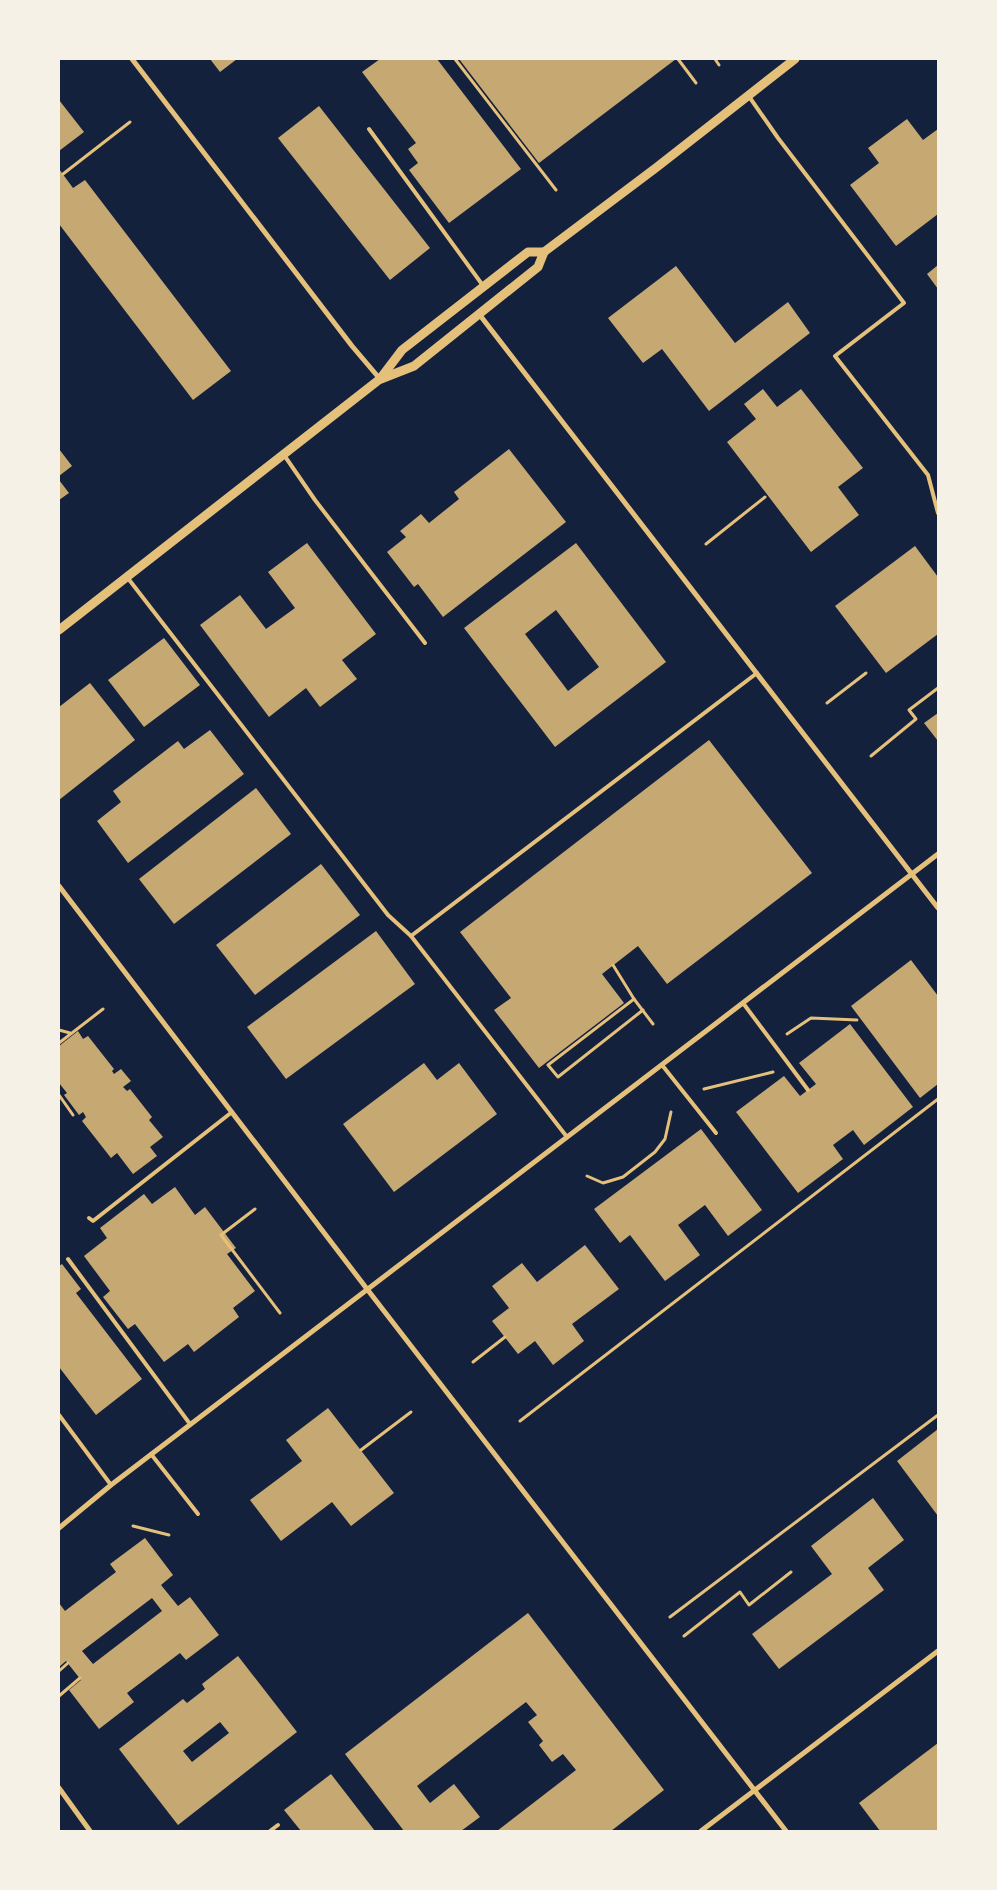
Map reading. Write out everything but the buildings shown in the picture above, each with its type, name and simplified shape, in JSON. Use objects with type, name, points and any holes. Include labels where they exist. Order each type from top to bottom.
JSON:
[{"type":"street","points":[[132,59],[352,346],[380,379]]},
{"type":"street","points":[[380,379],[414,366],[538,267],[544,252],[795,59]]},
{"type":"street","points":[[59,630],[380,379],[402,350],[528,252],[544,252]]},
{"type":"street","points":[[479,314],[938,908]]},
{"type":"street","points":[[59,1528],[190,1424],[938,854]]},
{"type":"street","points":[[59,886],[367,1289],[786,1831]]},
{"type":"street","points":[[701,1831],[938,1652]]},
{"type":"street","points":[[59,1788],[90,1831]]},
{"type":"lane","points":[[748,95],[778,138],[904,303],[835,356],[928,475],[938,513]]},
{"type":"lane","points":[[369,129],[484,287]]},
{"type":"lane","points":[[284,455],[315,500],[425,643]]},
{"type":"lane","points":[[127,577],[388,915],[411,936],[567,1137]]},
{"type":"lane","points":[[411,936],[758,673]]},
{"type":"lane","points":[[743,1003],[808,1090]]},
{"type":"lane","points":[[662,1065],[716,1133]]},
{"type":"lane","points":[[89,1218],[93,1221],[232,1112]]},
{"type":"lane","points":[[68,1259],[190,1424]]},
{"type":"lane","points":[[59,1415],[111,1485]]},
{"type":"lane","points":[[151,1454],[198,1514]]},
{"type":"lane","points":[[270,1831],[278,1825]]},
{"type":"path","points":[[455,59],[556,190]]},
{"type":"path","points":[[678,59],[696,82]]},
{"type":"path","points":[[714,59],[719,65]]},
{"type":"path","points":[[63,174],[130,122]]},
{"type":"path","points":[[706,544],[765,497]]},
{"type":"path","points":[[827,702],[866,673]]},
{"type":"path","points":[[871,756],[916,719],[909,710],[938,688]]},
{"type":"path","points":[[613,965],[634,999],[654,1024]]},
{"type":"path","points":[[634,999],[548,1065],[558,1077],[643,1010]]},
{"type":"path","points":[[59,1043],[103,1009]]},
{"type":"path","points":[[780,1039],[811,1018],[857,1020]]},
{"type":"path","points":[[59,1030],[70,1033]]},
{"type":"path","points":[[701,1090],[779,1070]]},
{"type":"path","points":[[59,1095],[73,1115]]},
{"type":"path","points":[[520,1421],[938,1098]]},
{"type":"path","points":[[587,1176],[603,1183],[623,1177],[655,1152],[665,1139],[671,1112]]},
{"type":"path","points":[[255,1209],[221,1235],[280,1313]]},
{"type":"path","points":[[473,1362],[505,1337]]},
{"type":"path","points":[[360,1450],[410,1412]]},
{"type":"path","points":[[670,1617],[938,1415]]},
{"type":"path","points":[[133,1526],[169,1535]]},
{"type":"path","points":[[684,1636],[740,1592],[749,1605],[791,1572]]},
{"type":"path","points":[[59,1671],[68,1663]]},
{"type":"path","points":[[59,1696],[80,1678]]}]
